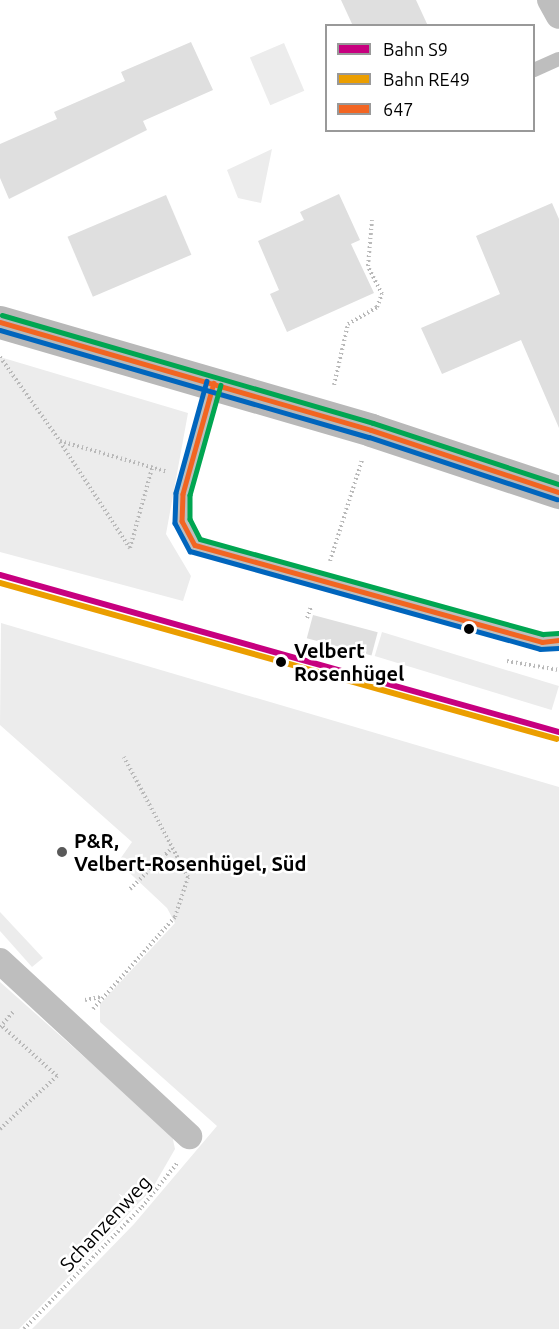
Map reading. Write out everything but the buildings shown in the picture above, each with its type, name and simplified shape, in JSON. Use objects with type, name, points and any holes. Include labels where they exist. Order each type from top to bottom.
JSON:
[{"type":"street","points":[[550,0],[559,16]]},
{"type":"street","points":[[0,322],[214,382],[559,492]]},
{"type":"street","points":[[0,961],[183,1131]]},
{"type":"lane","points":[[535,70],[559,59]]},
{"type":"lane","points":[[214,382],[187,477],[182,521],[195,545],[542,642],[559,640]]},
{"type":"path","points":[[333,385],[348,324],[377,308],[382,294],[368,266],[372,220]]},
{"type":"path","points":[[0,357],[60,441],[130,548],[152,468]]},
{"type":"path","points":[[60,441],[187,477]]},
{"type":"path","points":[[317,608],[358,472]]},
{"type":"path","points":[[307,618],[310,607]]},
{"type":"path","points":[[507,661],[559,670]]},
{"type":"path","points":[[93,1020],[96,1003],[175,917],[188,877],[171,849],[124,757]]},
{"type":"path","points":[[130,889],[171,849]]},
{"type":"path","points":[[0,1129],[57,1076],[3,1026]]},
{"type":"path","name":"Schanzenweg","points":[[24,1329],[172,1173],[181,1153],[183,1131]]},
{"type":"shaded area","points":[[284,43],[304,91],[270,105],[250,57]]},
{"type":"shaded area","points":[[272,149],[261,203],[238,198],[227,170]]},
{"type":"shaded area","points":[[0,357],[188,413],[166,534],[191,576],[183,601],[0,552]]},
{"type":"shaded area","points":[[1,623],[559,787],[559,1329],[32,1329],[134,1224],[217,1126],[100,1022],[100,1004],[175,923],[167,908],[118,862],[132,842],[0,725]]},
{"type":"shaded area","points":[[382,632],[559,686],[552,710],[375,656]]},
{"type":"shaded area","points":[[0,912],[43,958],[32,967],[0,931]]},
{"type":"shaded area","points":[[0,982],[172,1135],[175,1149],[152,1189],[19,1329],[0,1329]]},
{"type":"rail line","name":"S9","points":[[0,575],[559,732]]},
{"type":"rail line","name":"RE49","points":[[0,583],[557,739]]},
{"type":"transit line","points":[[2,315],[373,423],[559,484]]},
{"type":"transit line","name":"647","points":[[0,322],[371,430],[559,492]]},
{"type":"transit line","points":[[0,330],[369,437],[557,499]]},
{"type":"transit line","points":[[207,381],[176,493],[175,523],[190,551],[540,649],[559,648]]},
{"type":"transit line","name":"647","points":[[214,383],[183,494],[182,521],[195,545],[542,642],[559,640]]},
{"type":"transit line","points":[[221,385],[190,495],[190,519],[200,539],[543,634],[558,633]]},
{"type":"place","name":"Velbert Rosenhügel","points":[[281,662]]},
{"type":"place","name":"P&R, Velbert-Rosenhügel, Süd","points":[[62,852]]}]
